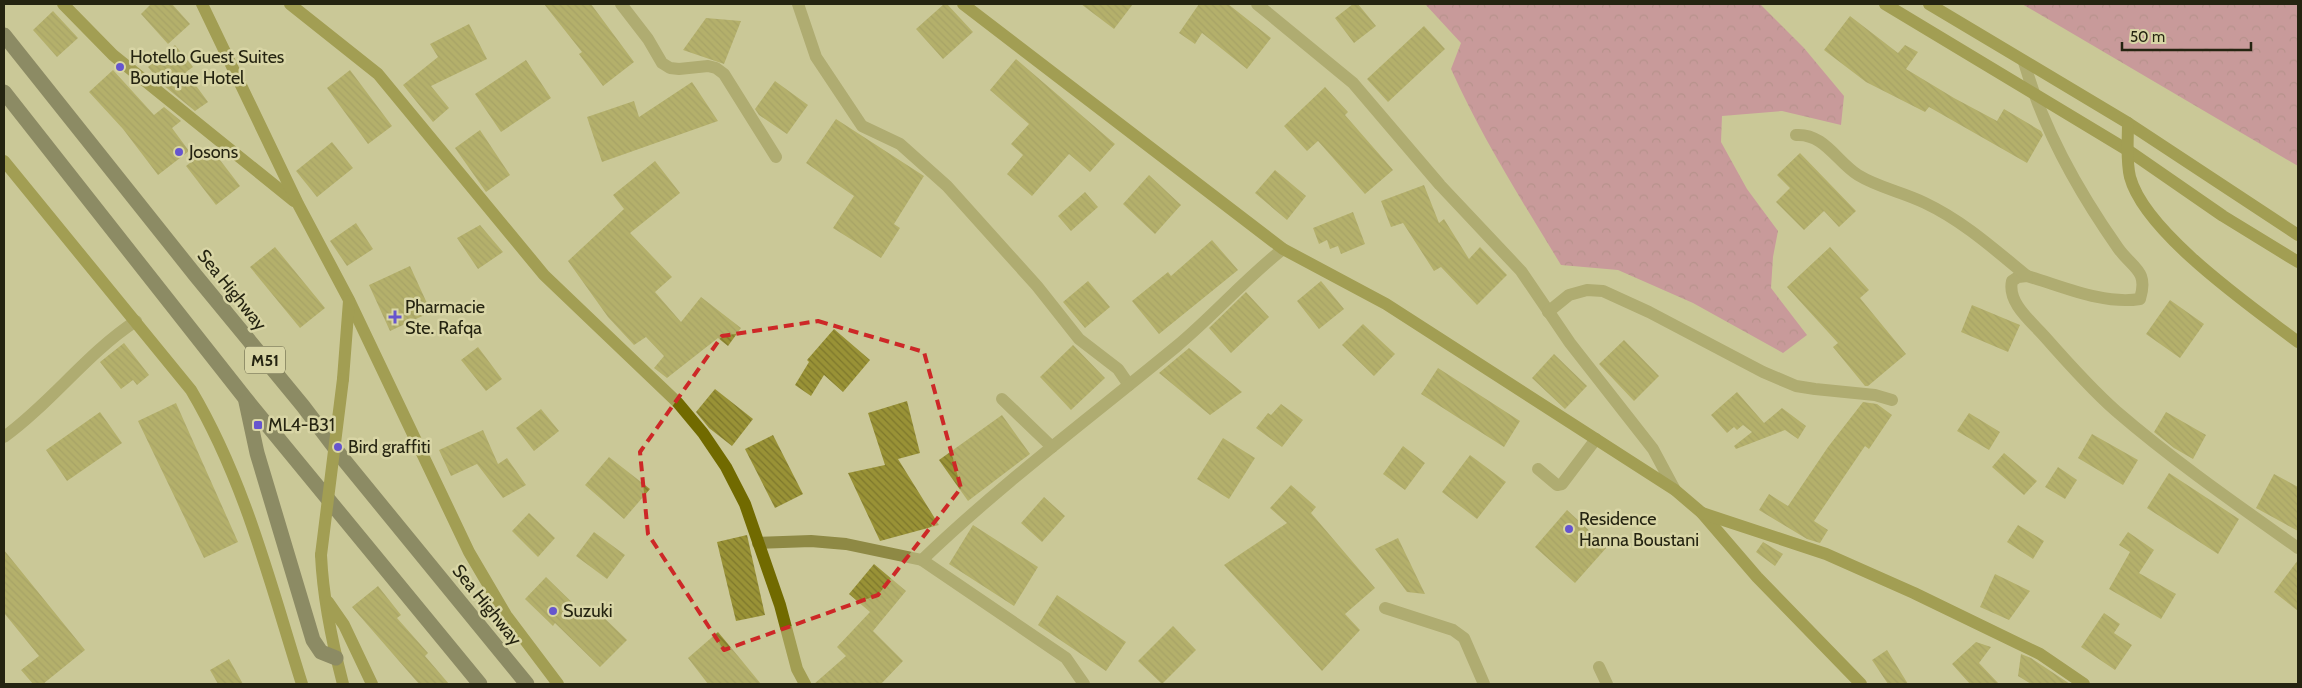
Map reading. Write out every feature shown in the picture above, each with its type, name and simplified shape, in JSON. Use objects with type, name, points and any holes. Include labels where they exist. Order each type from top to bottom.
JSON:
[{"type":"highway","name":"Sea Highway","points":[[4,34],[196,276],[304,406],[344,460],[527,684]]},
{"type":"highway","name":"M51","points":[[4,92],[245,398],[480,684]]},
{"type":"highway","points":[[4,107],[20,113]]},
{"type":"highway","points":[[245,398],[257,453],[313,640],[321,652],[328,657],[336,658]]},
{"type":"street","points":[[63,4],[113,55],[298,204]]},
{"type":"street","points":[[202,4],[298,204],[349,300],[469,552],[506,615],[558,684]]},
{"type":"street","points":[[290,4],[378,74],[544,275],[678,402],[703,433],[726,467],[745,504],[780,605],[797,669],[805,684]]},
{"type":"street","points":[[621,4],[648,39],[662,64],[670,68],[679,69],[708,66],[716,68],[724,74],[776,158]]},
{"type":"street","points":[[798,4],[816,56],[862,126],[900,144],[947,186],[1037,286],[1079,339],[1118,369],[1129,385]]},
{"type":"street","points":[[963,4],[1283,249],[1386,304],[1675,490],[1702,513],[1757,576],[1861,684]]},
{"type":"street","points":[[1257,4],[1353,83],[1440,185],[1521,271],[1548,312],[1586,363],[1653,448],[1675,490]]},
{"type":"street","points":[[1885,4],[2128,151],[2223,216],[2298,262]]},
{"type":"street","points":[[1929,4],[2128,123],[2298,235]]},
{"type":"street","points":[[2024,62],[2032,92],[2066,164],[2098,220],[2121,252],[2141,273],[2144,286],[2140,299],[2125,302],[2100,297],[2027,276],[2018,277],[2012,281],[2011,288],[2015,302],[2056,349],[2115,410],[2192,472],[2298,548]]},
{"type":"street","points":[[2128,123],[2130,176],[2139,199],[2157,223],[2220,282],[2298,342]]},
{"type":"street","points":[[1796,135],[1806,134],[1820,141],[1856,174],[1875,184],[1924,202],[1969,228],[2027,276]]},
{"type":"street","points":[[4,161],[136,320],[191,390],[211,424],[238,484],[302,684]]},
{"type":"street","points":[[922,560],[1004,485],[1192,333],[1252,273],[1283,249]]},
{"type":"street","points":[[1548,312],[1569,296],[1587,290],[1603,291],[1649,312],[1763,372],[1796,386],[1815,390],[1867,394],[1892,400]]},
{"type":"street","points":[[343,684],[336,658],[322,582],[321,555],[343,378],[349,300]]},
{"type":"street","points":[[4,437],[42,405],[112,336],[136,320]]},
{"type":"street","points":[[1002,399],[1052,447]]},
{"type":"street","points":[[1538,469],[1557,485],[1562,484],[1596,439]]},
{"type":"street","points":[[1702,513],[1826,554],[1914,593],[2040,654],[2084,684]]},
{"type":"street","points":[[758,543],[811,541],[846,544],[922,560],[1066,658],[1084,684]]},
{"type":"street","points":[[326,600],[344,625],[372,684]]},
{"type":"street","points":[[1385,608],[1424,620],[1459,634],[1464,638],[1484,684]]},
{"type":"street","points":[[1599,667],[1607,684]]},
{"type":"highlighted area","points":[[818,321],[924,352],[961,488],[878,595],[724,650],[648,534],[640,452],[722,336]]},
{"type":"green space","points":[[1425,4],[1760,4],[1804,48],[1844,96],[1841,125],[1782,111],[1722,116],[1721,142],[1747,189],[1778,231],[1773,257],[1771,288],[1807,335],[1783,353],[1693,303],[1618,270],[1561,265],[1489,144],[1451,69],[1461,43]]},
{"type":"green space","points":[[2022,4],[2298,4],[2298,166]]},
{"type":"building","points":[[151,4],[172,4],[190,24],[168,44],[141,14]]},
{"type":"building","points":[[544,4],[591,4],[634,62],[603,86],[579,54],[582,52]]},
{"type":"building","points":[[944,4],[947,4],[973,32],[943,59],[916,29]]},
{"type":"building","points":[[1081,4],[1133,4],[1114,29]]},
{"type":"building","points":[[1199,4],[1228,4],[1271,38],[1247,69],[1202,33],[1195,44],[1179,33]]},
{"type":"building","points":[[1353,4],[1358,4],[1376,26],[1354,43],[1335,18]]},
{"type":"building","points":[[53,11],[78,38],[57,57],[33,30]]},
{"type":"building","points":[[1850,16],[1898,53],[1905,45],[1918,52],[1906,69],[1954,98],[1997,121],[2004,109],[2041,131],[2043,135],[2027,163],[1929,107],[1925,112],[1866,82],[1824,50]]},
{"type":"building","points":[[706,18],[741,21],[724,64],[683,50]]},
{"type":"building","points":[[469,24],[487,59],[431,86],[449,108],[433,122],[403,85],[438,57],[430,44]]},
{"type":"building","points":[[1424,26],[1445,49],[1388,102],[1367,79]]},
{"type":"building","points":[[175,45],[193,67],[186,72],[208,102],[195,111],[163,85],[148,67]]},
{"type":"building","points":[[1016,59],[1115,144],[1090,172],[1069,154],[1032,196],[1007,174],[1023,155],[1011,144],[1029,124],[990,90]]},
{"type":"building","points":[[526,60],[551,98],[501,132],[475,94]]},
{"type":"building","points":[[113,70],[154,115],[164,107],[181,121],[172,128],[189,151],[158,175],[123,129],[89,92]]},
{"type":"building","points":[[350,70],[392,126],[368,144],[327,88]]},
{"type":"building","points":[[775,81],[808,105],[787,134],[759,115],[755,109]]},
{"type":"building","points":[[692,82],[718,121],[602,162],[587,117],[634,101],[639,117]]},
{"type":"building","points":[[1325,87],[1348,112],[1345,115],[1393,170],[1365,194],[1318,141],[1307,151],[1284,126]]},
{"type":"building","points":[[836,119],[924,176],[894,224],[900,228],[881,258],[833,228],[854,196],[806,163]]},
{"type":"building","points":[[480,130],[510,175],[486,192],[455,148]]},
{"type":"building","points":[[332,142],[353,168],[317,197],[296,171]]},
{"type":"building","points":[[210,147],[240,186],[216,205],[186,166]]},
{"type":"building","points":[[1800,153],[1856,211],[1839,227],[1824,211],[1804,230],[1776,202],[1790,188],[1777,175]]},
{"type":"building","points":[[655,161],[680,193],[630,233],[672,277],[655,292],[681,322],[701,297],[741,328],[728,346],[718,338],[667,378],[654,368],[664,356],[646,337],[634,345],[608,317],[568,261],[624,209],[613,195]]},
{"type":"building","points":[[1275,170],[1306,196],[1287,220],[1255,193]]},
{"type":"building","points":[[1149,175],[1181,205],[1155,234],[1123,204]]},
{"type":"building","points":[[1424,185],[1439,223],[1444,219],[1469,259],[1480,247],[1507,275],[1477,305],[1441,267],[1434,271],[1403,223],[1391,227],[1381,201]]},
{"type":"building","points":[[1085,192],[1098,207],[1071,231],[1058,216]]},
{"type":"building","points":[[1353,212],[1365,244],[1341,254],[1338,246],[1330,249],[1327,240],[1319,244],[1313,228]]},
{"type":"building","points":[[356,223],[373,249],[347,266],[330,241]]},
{"type":"building","points":[[480,225],[503,252],[478,269],[457,238]]},
{"type":"building","points":[[1212,240],[1238,270],[1159,334],[1132,301],[1168,272],[1171,276]]},
{"type":"building","points":[[275,247],[325,308],[300,328],[250,267]]},
{"type":"building","points":[[1830,247],[1869,290],[1860,298],[1906,354],[1868,386],[1865,386],[1833,347],[1838,343],[1787,287]]},
{"type":"building","points":[[410,266],[431,312],[390,331],[369,285]]},
{"type":"building","points":[[1088,281],[1110,307],[1085,328],[1063,302]]},
{"type":"building","points":[[1321,281],[1344,309],[1319,329],[1297,301]]},
{"type":"building","points":[[1246,292],[1269,317],[1231,353],[1209,328]]},
{"type":"building","points":[[2170,300],[2204,324],[2180,358],[2146,334]]},
{"type":"building","points":[[1972,305],[2020,325],[2008,352],[1961,332]]},
{"type":"building","points":[[1363,324],[1395,354],[1374,376],[1342,345]]},
{"type":"building","points":[[834,329],[870,360],[843,392],[824,375],[811,396],[795,385],[809,362],[807,360]]},
{"type":"building","points":[[1624,340],[1659,376],[1634,401],[1599,364]]},
{"type":"building","points":[[124,343],[149,375],[137,385],[133,380],[121,389],[100,362]]},
{"type":"building","points":[[1073,345],[1105,378],[1071,410],[1040,377]]},
{"type":"building","points":[[478,347],[502,379],[486,391],[461,360]]},
{"type":"building","points":[[1189,348],[1242,392],[1210,415],[1159,373]]},
{"type":"building","points":[[1554,354],[1587,386],[1565,409],[1532,378]]},
{"type":"building","points":[[1438,368],[1520,421],[1504,447],[1421,394]]},
{"type":"building","points":[[715,389],[753,419],[732,446],[709,428],[696,412]]},
{"type":"building","points":[[1737,392],[1764,423],[1782,408],[1806,426],[1798,439],[1785,430],[1736,449],[1734,446],[1752,432],[1743,425],[1737,430],[1734,427],[1727,433],[1711,415]]},
{"type":"building","points":[[907,401],[920,453],[898,459],[939,525],[880,541],[848,473],[885,465],[868,413]]},
{"type":"building","points":[[1863,402],[1877,404],[1892,415],[1869,449],[1865,446],[1814,521],[1828,530],[1820,543],[1807,539],[1759,510],[1769,494],[1788,506],[1828,447]]},
{"type":"building","points":[[176,403],[238,542],[204,558],[138,421]]},
{"type":"building","points":[[1281,404],[1303,420],[1282,447],[1256,428],[1268,413],[1271,415]]},
{"type":"building","points":[[541,409],[559,431],[534,451],[516,428]]},
{"type":"building","points":[[100,412],[122,443],[67,481],[46,450]]},
{"type":"building","points":[[2166,412],[2206,435],[2193,459],[2174,448],[2154,432]]},
{"type":"building","points":[[1969,413],[2000,432],[1989,450],[1957,431]]},
{"type":"building","points":[[1002,415],[1030,454],[968,501],[939,460]]},
{"type":"building","points":[[483,430],[498,464],[507,458],[526,485],[503,498],[477,464],[451,476],[439,450]]},
{"type":"building","points":[[2092,434],[2138,460],[2123,485],[2078,458]]},
{"type":"building","points":[[773,435],[803,494],[775,508],[745,449]]},
{"type":"building","points":[[1223,438],[1255,458],[1229,499],[1197,479]]},
{"type":"building","points":[[1403,446],[1425,463],[1405,490],[1383,474]]},
{"type":"building","points":[[2004,453],[2037,481],[2024,495],[1992,467]]},
{"type":"building","points":[[1470,455],[1506,482],[1477,519],[1442,492]]},
{"type":"building","points":[[609,457],[650,489],[624,519],[585,485]]},
{"type":"building","points":[[2058,467],[2077,480],[2065,499],[2045,487]]},
{"type":"building","points":[[2169,473],[2239,519],[2218,554],[2147,508]]},
{"type":"building","points":[[2274,474],[2298,487],[2298,531],[2256,508]]},
{"type":"building","points":[[1291,485],[1316,507],[1311,513],[1375,588],[1345,614],[1360,630],[1322,671],[1224,565],[1287,523],[1270,508]]},
{"type":"building","points":[[1044,497],[1065,516],[1042,542],[1021,523]]},
{"type":"building","name":"Residence Hanna Boustani","points":[[1567,510],[1607,547],[1575,583],[1535,547]]},
{"type":"building","points":[[529,513],[555,538],[538,557],[512,531]]},
{"type":"building","points":[[973,525],[1038,567],[1014,606],[949,564]]},
{"type":"building","points":[[2018,525],[2044,541],[2033,559],[2007,542]]},
{"type":"building","points":[[594,532],[625,555],[607,579],[576,556]]},
{"type":"building","points":[[2128,532],[2154,550],[2139,573],[2176,594],[2161,619],[2109,589],[2130,552],[2119,545]]},
{"type":"building","points":[[747,535],[765,615],[736,621],[717,542]]},
{"type":"building","points":[[1398,538],[1425,594],[1407,592],[1375,549]]},
{"type":"building","points":[[1763,542],[1783,554],[1775,566],[1756,552]]},
{"type":"building","points":[[4,550],[85,650],[43,684],[33,684],[21,670],[39,656],[4,613]]},
{"type":"building","points":[[2298,560],[2298,611],[2274,592]]},
{"type":"building","points":[[874,564],[906,591],[873,631],[903,661],[881,684],[814,684],[846,656],[837,647],[870,612],[849,594]]},
{"type":"building","points":[[1995,574],[2030,591],[2009,620],[1980,607]]},
{"type":"building","points":[[546,577],[586,616],[594,608],[627,640],[600,667],[555,623],[553,626],[525,599]]},
{"type":"building","points":[[378,586],[401,615],[397,618],[428,653],[425,656],[449,684],[419,684],[352,607]]},
{"type":"building","points":[[1057,595],[1126,642],[1106,671],[1038,625]]},
{"type":"building","points":[[2104,613],[2120,624],[2114,633],[2132,645],[2115,670],[2081,647]]},
{"type":"building","points":[[1173,626],[1196,650],[1162,684],[1138,661]]},
{"type":"building","points":[[718,632],[761,684],[708,684],[688,658]]},
{"type":"building","points":[[1976,642],[1991,647],[1979,663],[1999,684],[1970,684],[1952,664]]},
{"type":"building","points":[[1887,650],[1908,684],[1888,684],[1872,660]]},
{"type":"building","points":[[2021,654],[2031,658],[2070,684],[2031,684],[2018,676]]},
{"type":"building","points":[[229,659],[243,684],[218,684],[210,670]]},
{"type":"place","name":"Hotello Guest Suites Boutique Hotel","points":[[120,67]]},
{"type":"place","name":"Josons","points":[[179,152]]},
{"type":"place","name":"Pharmacie Ste. Rafqa","points":[[395,317]]},
{"type":"place","name":"ML4-B31","points":[[258,425]]},
{"type":"place","name":"Bird graffiti","points":[[338,447]]},
{"type":"place","name":"Residence Hanna Boustani","points":[[1569,529]]},
{"type":"place","name":"Suzuki","points":[[553,611]]}]
